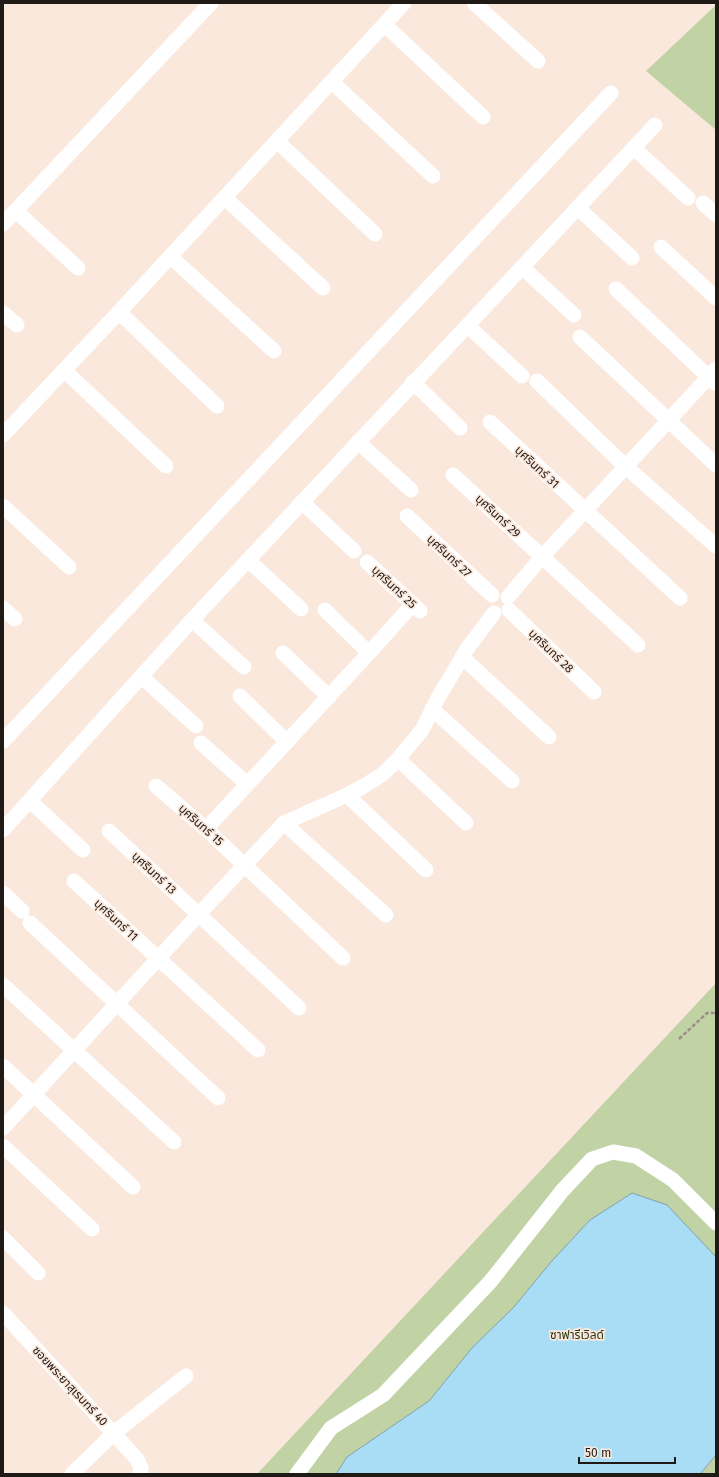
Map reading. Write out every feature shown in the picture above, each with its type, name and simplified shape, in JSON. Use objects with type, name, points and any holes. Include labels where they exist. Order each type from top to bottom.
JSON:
[{"type":"street","points":[[3,224],[211,3]]},
{"type":"street","points":[[3,436],[404,3]]},
{"type":"street","points":[[474,3],[538,61]]},
{"type":"street","points":[[385,24],[483,117]]},
{"type":"street","points":[[332,82],[433,176]]},
{"type":"street","points":[[3,742],[611,93]]},
{"type":"street","points":[[3,830],[192,620],[655,125]]},
{"type":"street","points":[[277,141],[375,234]]},
{"type":"street","points":[[634,148],[688,198]]},
{"type":"street","points":[[225,198],[323,288]]},
{"type":"street","points":[[703,203],[716,215]]},
{"type":"street","points":[[578,208],[632,258]]},
{"type":"street","points":[[16,211],[78,268]]},
{"type":"street","points":[[661,246],[716,298]]},
{"type":"street","points":[[170,257],[274,351]]},
{"type":"street","points":[[522,267],[574,315]]},
{"type":"street","points":[[508,603],[500,592],[492,595],[488,604],[491,611],[502,615],[508,603],[542,557],[669,420],[714,377],[616,289]]},
{"type":"street","points":[[119,312],[217,406]]},
{"type":"street","points":[[3,313],[17,325]]},
{"type":"street","points":[[468,326],[522,376]]},
{"type":"street","points":[[580,337],[716,465]]},
{"type":"street","points":[[64,370],[166,466]]},
{"type":"street","points":[[537,381],[626,467],[716,546]]},
{"type":"street","points":[[413,382],[460,428]]},
{"type":"street","name":"บุศรินทร์ 31","points":[[490,422],[680,598]]},
{"type":"street","points":[[358,442],[411,490]]},
{"type":"street","name":"บุศรินทร์ 29","points":[[453,475],[638,645]]},
{"type":"street","points":[[302,502],[354,551]]},
{"type":"street","points":[[3,506],[69,567]]},
{"type":"street","name":"บุศรินทร์ 27","points":[[407,516],[492,595]]},
{"type":"street","points":[[248,560],[301,609]]},
{"type":"street","name":"บุศรินทร์ 25","points":[[367,562],[417,608],[369,653]]},
{"type":"street","name":"บุศรินทร์ 28","points":[[508,603],[594,692]]},
{"type":"street","points":[[3,608],[15,619]]},
{"type":"street","points":[[206,829],[369,653],[325,610]]},
{"type":"street","points":[[3,1128],[198,914],[284,823],[347,795],[383,774],[398,759],[422,730],[432,709],[462,657],[494,613]]},
{"type":"street","points":[[192,620],[244,667]]},
{"type":"street","points":[[283,653],[329,697]]},
{"type":"street","points":[[462,657],[550,737]]},
{"type":"street","points":[[142,677],[196,726]]},
{"type":"street","points":[[240,696],[287,742]]},
{"type":"street","points":[[432,709],[512,781]]},
{"type":"street","points":[[201,743],[247,784]]},
{"type":"street","points":[[398,759],[466,823]]},
{"type":"street","name":"บุศรินทร์ 15","points":[[156,786],[206,829],[343,958]]},
{"type":"street","points":[[347,795],[426,870]]},
{"type":"street","points":[[30,801],[83,850]]},
{"type":"street","points":[[284,823],[386,915]]},
{"type":"street","name":"บุศรินทร์ 13","points":[[109,831],[299,1008]]},
{"type":"street","name":"บุศรินทร์ 11","points":[[74,881],[258,1050]]},
{"type":"street","points":[[3,893],[26,917],[218,1098]]},
{"type":"street","points":[[3,984],[174,1142]]},
{"type":"street","points":[[3,1066],[133,1187]]},
{"type":"street","points":[[3,1146],[92,1229]]},
{"type":"street","points":[[297,1474],[332,1428],[383,1395],[484,1287],[562,1191],[592,1159],[612,1152],[636,1156],[673,1180],[716,1223]]},
{"type":"street","points":[[3,1238],[38,1273]]},
{"type":"street","name":"ซอยพระยาสุเรนทร์ 40","points":[[3,1313],[137,1459],[141,1468],[140,1474]]},
{"type":"street","points":[[72,1474],[114,1433],[186,1376]]},
{"type":"path","points":[[679,1039],[707,1013],[716,1013]]},
{"type":"green space","points":[[716,5],[716,130],[646,71]]},
{"type":"green space","name":"ซาฟารีเวิลด์","points":[[716,983],[716,1474],[257,1474]]},
{"type":"water","points":[[632,1193],[667,1205],[716,1257],[716,1455],[700,1474],[336,1474],[347,1457],[429,1401],[472,1348],[514,1307],[551,1262],[590,1220]]}]
